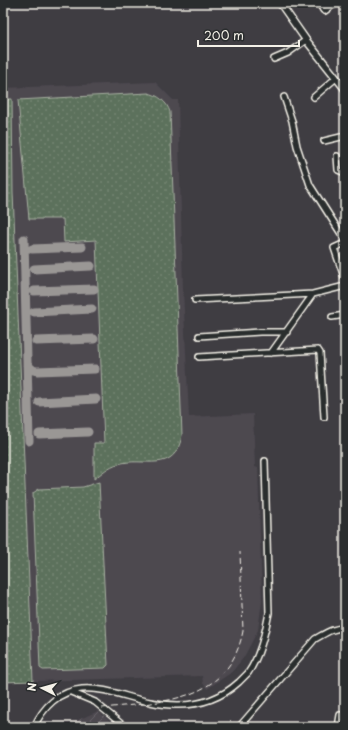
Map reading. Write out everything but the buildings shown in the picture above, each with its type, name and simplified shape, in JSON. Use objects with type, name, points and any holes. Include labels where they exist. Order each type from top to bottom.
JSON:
[{"type":"main road","points":[[280,3],[306,40],[345,88]]},
{"type":"street","points":[[319,3],[324,11],[336,3]]},
{"type":"street","points":[[274,59],[288,53],[306,40]]},
{"type":"street","points":[[314,97],[336,78]]},
{"type":"street","points":[[284,97],[292,121],[297,146],[310,185],[345,240]]},
{"type":"street","points":[[324,141],[345,136]]},
{"type":"street","points":[[337,156],[338,170],[345,173]]},
{"type":"street","points":[[345,243],[334,248],[345,280]]},
{"type":"street","points":[[195,300],[313,294],[345,286]]},
{"type":"street","points":[[271,353],[313,294]]},
{"type":"street","points":[[332,317],[345,315]]},
{"type":"street","points":[[200,336],[253,332],[287,332]]},
{"type":"street","points":[[199,357],[318,350],[320,353],[324,417]]},
{"type":"street","points":[[34,727],[38,718],[55,698],[81,689],[102,690],[170,705],[196,704],[217,698],[232,688],[247,674],[257,654],[265,632],[269,613],[265,461]]},
{"type":"street","points":[[239,727],[315,640],[330,630],[345,628]]},
{"type":"street","points":[[71,692],[95,702],[124,727]]},
{"type":"street","points":[[338,727],[340,715],[345,716]]},
{"type":"shaded area","points":[[155,82],[173,100],[178,100],[183,289],[189,417],[253,414],[255,467],[258,468],[262,601],[258,630],[244,657],[232,672],[207,689],[203,683],[202,676],[3,682],[3,88]]},
{"type":"shaded area","points":[[98,711],[116,727],[66,727],[76,721]]},
{"type":"green space","points":[[148,93],[155,95],[162,100],[167,105],[170,112],[182,435],[178,448],[173,456],[166,460],[157,462],[128,462],[118,464],[109,468],[94,479],[94,443],[104,443],[96,240],[64,242],[63,219],[29,219],[18,100]]},
{"type":"green space","points":[[3,99],[12,99],[13,192],[33,681],[3,682]]},
{"type":"green space","points":[[99,482],[108,665],[105,668],[43,670],[40,668],[33,493],[39,489],[83,487]]},
{"type":"taxiway","points":[[24,239],[29,441]]},
{"type":"taxiway","points":[[32,249],[82,247]]},
{"type":"taxiway","points":[[34,269],[91,266]]},
{"type":"taxiway","points":[[34,291],[94,289]]},
{"type":"taxiway","points":[[34,312],[92,309]]},
{"type":"taxiway","points":[[36,341],[94,339]]},
{"type":"taxiway","points":[[27,365],[33,370],[37,371],[95,369]]},
{"type":"taxiway","points":[[39,402],[96,399]]},
{"type":"taxiway","points":[[39,434],[88,432]]},
{"type":"railway","points":[[102,708],[147,704],[169,700],[189,694],[208,685],[223,673],[235,655],[243,631],[240,552]]}]
